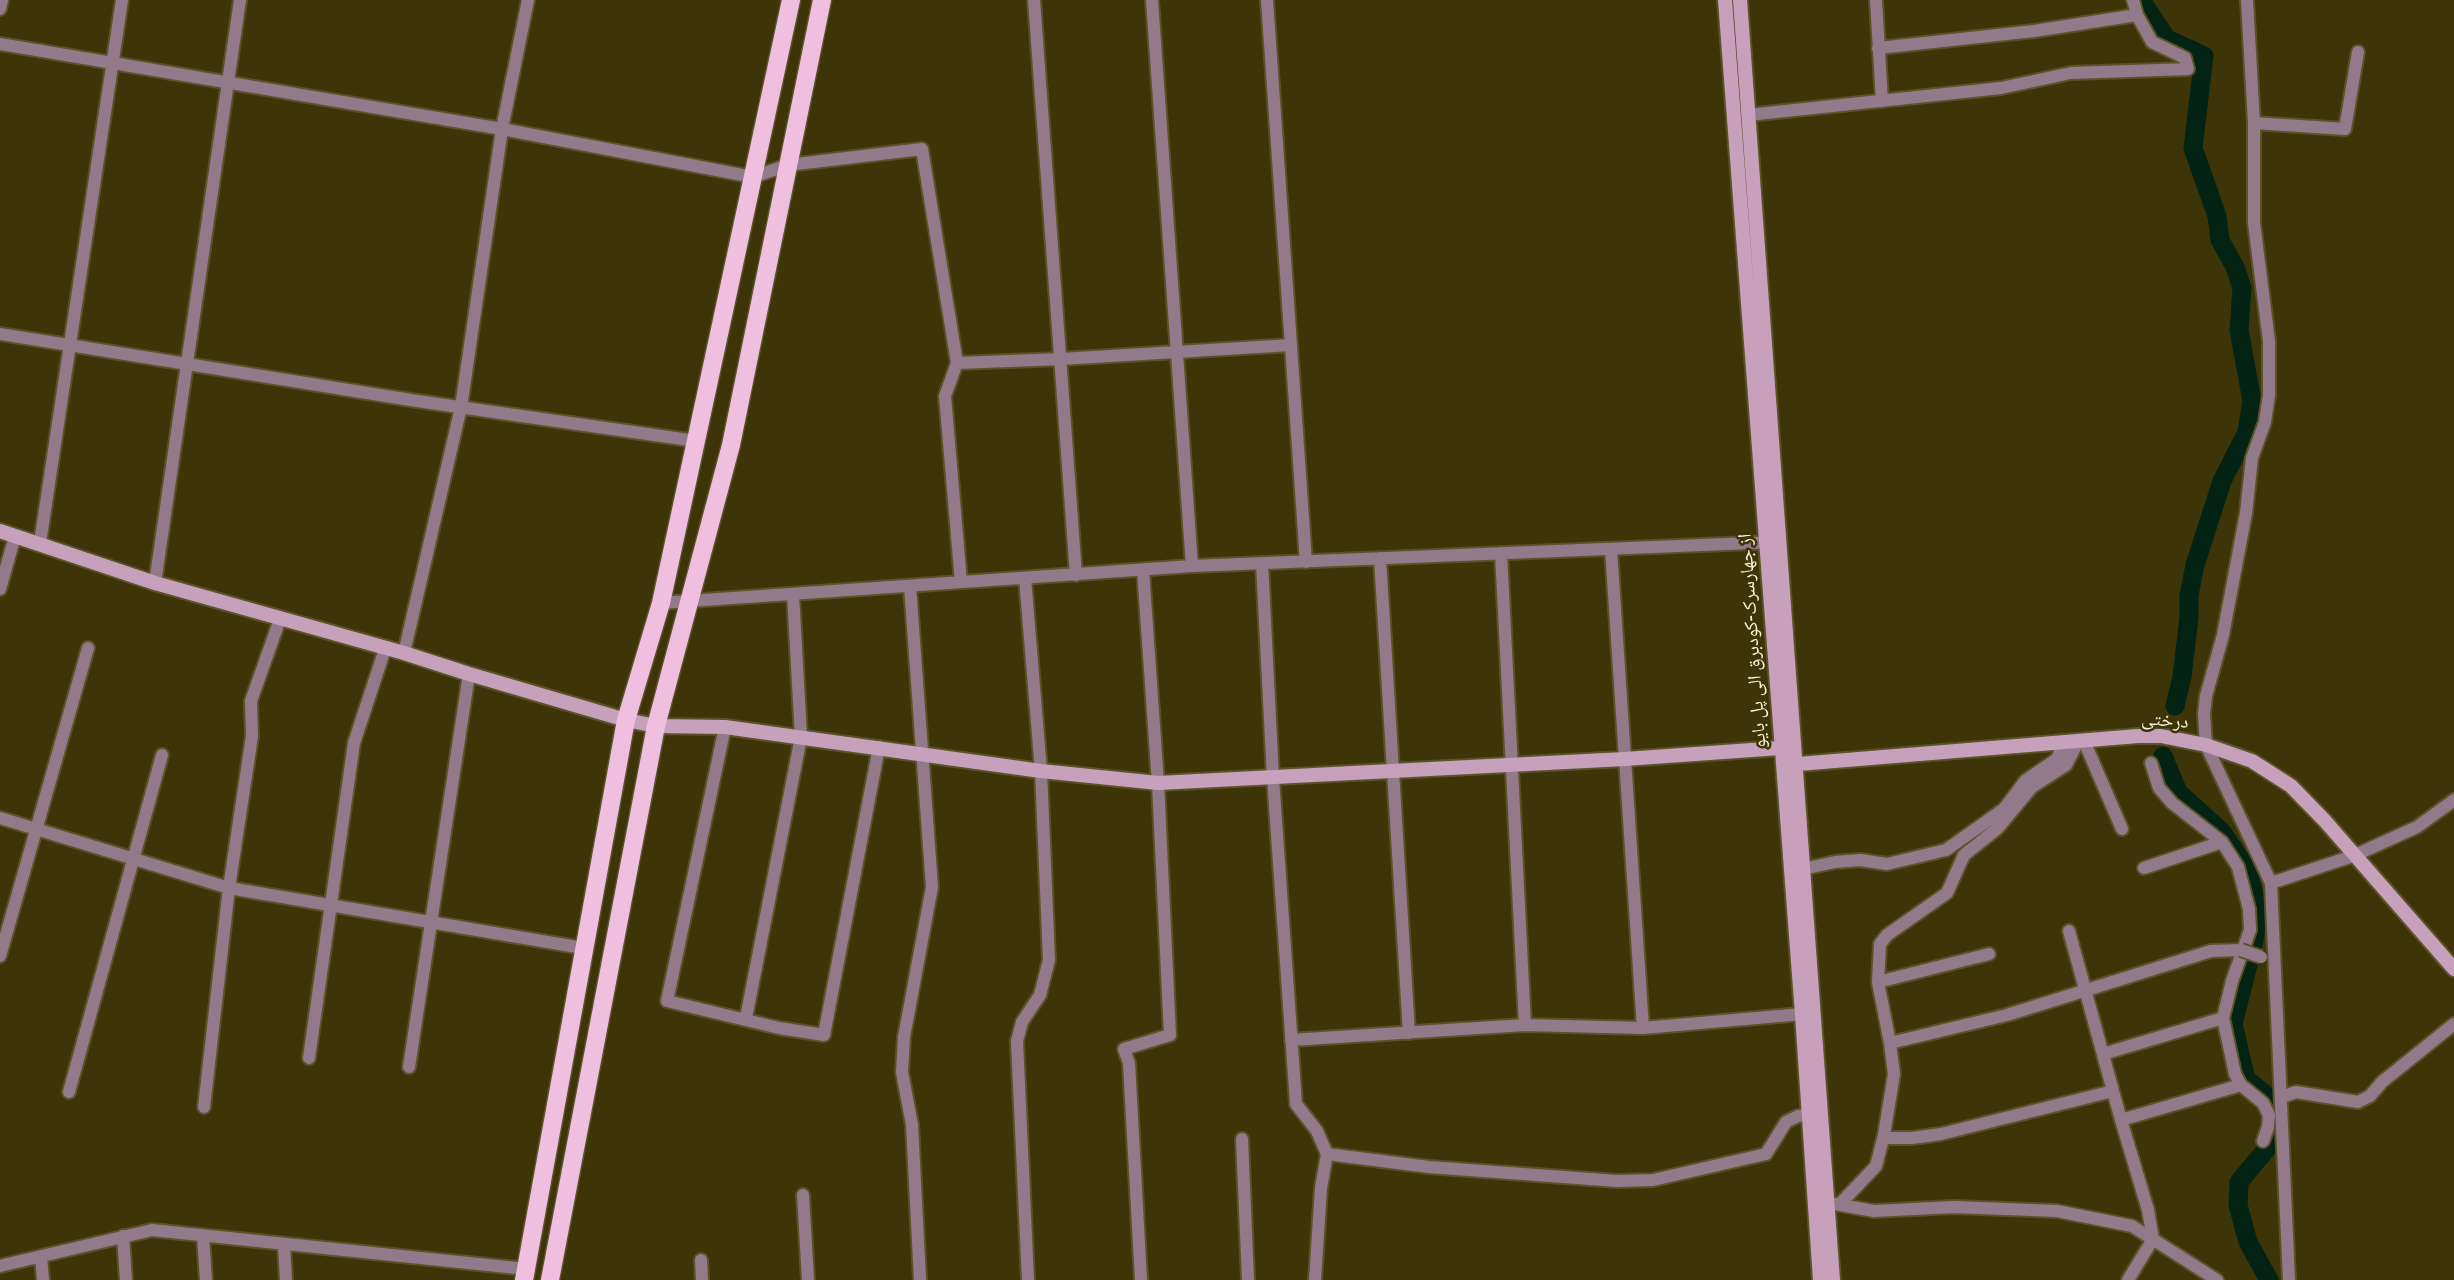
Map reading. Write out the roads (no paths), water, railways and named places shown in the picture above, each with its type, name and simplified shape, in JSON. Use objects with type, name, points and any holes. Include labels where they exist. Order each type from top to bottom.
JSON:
[{"type":"main road","points":[[525,1275],[626,720],[661,603],[792,0]]},
{"type":"main road","points":[[550,1280],[656,726],[731,445],[822,0]]},
{"type":"street","points":[[0,9],[2,0]]},
{"type":"street","points":[[40,543],[122,0]]},
{"type":"street","points":[[155,583],[240,0]]},
{"type":"street","points":[[404,653],[461,407],[502,129],[528,0]]},
{"type":"street","points":[[1034,0],[1076,575]]},
{"type":"street","points":[[1152,0],[1192,566]]},
{"type":"street","points":[[1267,0],[1306,562]]},
{"type":"street","name":"از جهارسرک-کودبرق الی پل بایو","points":[[1725,0],[1772,542],[1819,1280]]},
{"type":"street","name":"از جهارسرک-کودبرق الی پل بایو","points":[[1740,0],[1772,542]]},
{"type":"street","points":[[1875,0],[1882,100]]},
{"type":"street","points":[[1748,115],[2001,88],[2071,73],[2188,69],[2186,58],[2152,42],[2137,15],[2133,0]]},
{"type":"street","points":[[2247,0],[2255,123],[2254,223],[2269,341],[2269,396],[2265,422],[2252,458],[2246,513],[2223,635],[2206,696],[2204,714],[2206,745],[2271,883],[2289,1280]]},
{"type":"street","points":[[1878,48],[2034,31],[2137,15]]},
{"type":"street","points":[[0,44],[502,129],[753,177],[788,165],[922,149],[957,363],[945,396],[961,582]]},
{"type":"street","points":[[2255,123],[2345,129],[2358,52]]},
{"type":"street","points":[[0,334],[461,407],[696,441]]},
{"type":"street","points":[[957,363],[1291,345]]},
{"type":"street","points":[[0,531],[155,583],[404,653],[626,720],[656,726],[725,727],[921,752],[1041,771],[1158,783],[1625,759],[1787,747]]},
{"type":"street","points":[[0,589],[15,536]]},
{"type":"street","points":[[661,603],[1192,566],[1772,542]]},
{"type":"street","points":[[1611,549],[1643,1028]]},
{"type":"street","points":[[1502,554],[1525,1025]]},
{"type":"street","points":[[1380,558],[1409,1033]]},
{"type":"street","points":[[1262,564],[1273,778],[1296,1104],[1317,1131],[1327,1154],[1321,1188],[1315,1280]]},
{"type":"street","points":[[1141,1280],[1129,1063],[1124,1049],[1170,1035],[1158,783],[1143,570]]},
{"type":"street","points":[[1025,578],[1041,771],[1049,960],[1040,995],[1022,1022],[1017,1041],[1028,1280]]},
{"type":"street","points":[[910,586],[932,887],[904,1037],[902,1072],[912,1125],[920,1280]]},
{"type":"street","points":[[746,1018],[801,737],[793,594]]},
{"type":"street","points":[[204,1107],[229,888],[252,736],[251,701],[280,619]]},
{"type":"street","points":[[0,956],[88,648]]},
{"type":"street","points":[[309,1058],[354,743],[385,649]]},
{"type":"street","points":[[409,1067],[469,674]]},
{"type":"street","points":[[725,727],[667,1001],[779,1028],[824,1035],[879,747]]},
{"type":"street","name":"درختی","points":[[1788,765],[2161,736],[2206,745],[2252,761],[2291,786],[2325,821],[2454,969]]},
{"type":"street","points":[[1833,1203],[1876,1166],[1884,1138],[1894,1074],[1878,982],[1880,944],[1887,935],[1947,893],[1964,855],[2032,787],[2066,765],[2075,742]]},
{"type":"street","points":[[2075,742],[2122,829]]},
{"type":"street","points":[[69,1091],[162,755]]},
{"type":"street","points":[[2151,763],[2159,788],[2172,803],[2222,842],[2238,867],[2249,909],[2250,930],[2232,981],[2223,1018],[2235,1074],[2241,1085],[2263,1103],[2269,1115],[2263,1141]]},
{"type":"street","name":"از جهارسرک-کودبرق الی پل بایو","points":[[1788,765],[1803,869],[1833,1203],[1833,1280]]},
{"type":"street","points":[[2271,883],[2353,856],[2417,827],[2454,800]]},
{"type":"street","points":[[0,818],[229,888],[583,948]]},
{"type":"street","points":[[1803,869],[1860,860],[1887,863],[1947,850],[1994,823]]},
{"type":"street","points":[[2144,868],[2222,842]]},
{"type":"street","points":[[2069,931],[2148,1210],[2153,1239],[2128,1280]]},
{"type":"street","points":[[1890,1043],[2007,1014],[2211,951],[2241,950],[2276,965]]},
{"type":"street","points":[[1878,982],[1989,954]]},
{"type":"street","points":[[1291,1040],[1525,1025],[1643,1028],[1802,1014]]},
{"type":"street","points":[[2103,1054],[2223,1018]]},
{"type":"street","points":[[2282,1097],[2296,1092],[2358,1101],[2370,1096],[2382,1082],[2454,1024]]},
{"type":"street","points":[[2121,1120],[2241,1085]]},
{"type":"street","points":[[1884,1138],[1941,1134],[2113,1091]]},
{"type":"street","points":[[1327,1154],[1429,1167],[1617,1181],[1653,1180],[1766,1154],[1786,1122],[1798,1116],[1809,1115]]},
{"type":"street","points":[[1242,1139],[1248,1280]]},
{"type":"street","points":[[803,1195],[808,1280]]},
{"type":"street","points":[[1833,1203],[1874,1211],[1954,1207],[2057,1210],[2132,1226],[2217,1280]]},
{"type":"street","points":[[0,1266],[152,1230],[525,1275]]},
{"type":"street","points":[[123,1236],[126,1280]]},
{"type":"street","points":[[203,1236],[206,1280]]},
{"type":"street","points":[[284,1245],[286,1280]]},
{"type":"street","points":[[41,1256],[43,1280]]},
{"type":"street","points":[[701,1260],[702,1280]]},
{"type":"waterway","points":[[2141,0],[2167,39],[2204,56],[2193,148],[2217,216],[2220,240],[2235,267],[2242,288],[2239,330],[2252,401],[2247,432],[2222,481],[2195,565],[2189,595],[2182,677],[2175,706]]},
{"type":"waterway","points":[[2163,756],[2178,792],[2222,832],[2248,871],[2258,911],[2254,941],[2233,1024],[2246,1079],[2276,1103],[2274,1140],[2239,1182],[2238,1205],[2248,1242],[2269,1280]]}]
